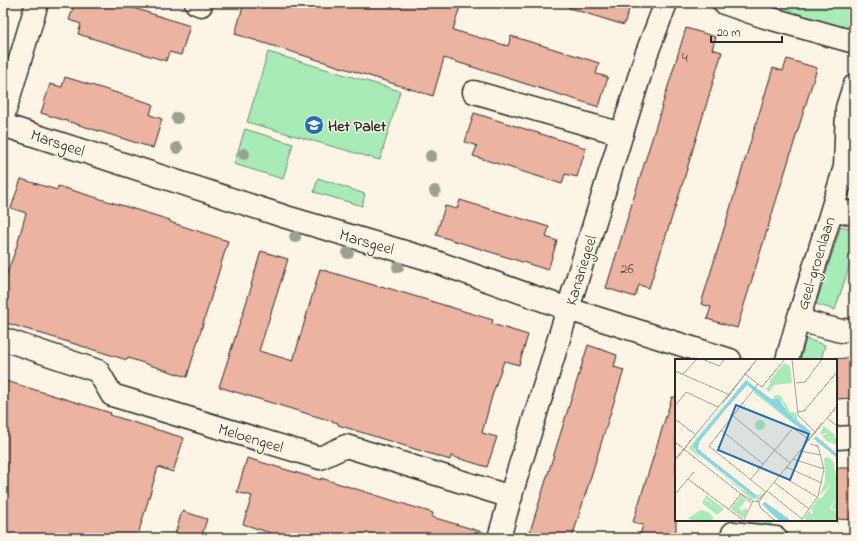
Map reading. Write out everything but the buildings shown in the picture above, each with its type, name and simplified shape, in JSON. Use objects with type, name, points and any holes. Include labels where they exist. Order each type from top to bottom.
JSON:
[{"type":"street","points":[[3,117],[37,3]]},
{"type":"street","name":"Kanariegeel","points":[[499,538],[646,55],[666,3]]},
{"type":"street","points":[[724,3],[765,17],[854,42]]},
{"type":"street","name":"Geel-groenlaan","points":[[787,359],[832,209],[850,160],[847,108],[854,86]]},
{"type":"street","points":[[474,92],[622,134]]},
{"type":"street","name":"Marsgeel","points":[[3,125],[286,217],[425,258],[568,309],[727,359]]},
{"type":"street","points":[[832,209],[854,214]]},
{"type":"street","points":[[798,320],[841,331],[854,329]]},
{"type":"street","name":"Meloengeel","points":[[3,339],[98,371],[112,395],[320,458],[346,446],[511,497]]},
{"type":"street","points":[[837,438],[854,436]]},
{"type":"street","points":[[734,530],[776,538]]},
{"type":"green space","points":[[757,3],[842,3],[854,7],[854,9],[850,25],[845,30]]},
{"type":"green space","points":[[268,52],[400,91],[380,160],[247,122]]},
{"type":"green space","points":[[245,129],[293,144],[283,179],[234,164]]},
{"type":"green space","points":[[318,178],[365,194],[362,206],[314,192]]},
{"type":"green space","points":[[841,226],[854,230],[854,252],[835,310],[816,304]]},
{"type":"green space","points":[[806,339],[825,345],[821,359],[800,359]]},
{"type":"green space","points":[[751,521],[772,521],[769,529],[750,523]]},
{"type":"place","name":"Het Palet","points":[[314,125]]}]
